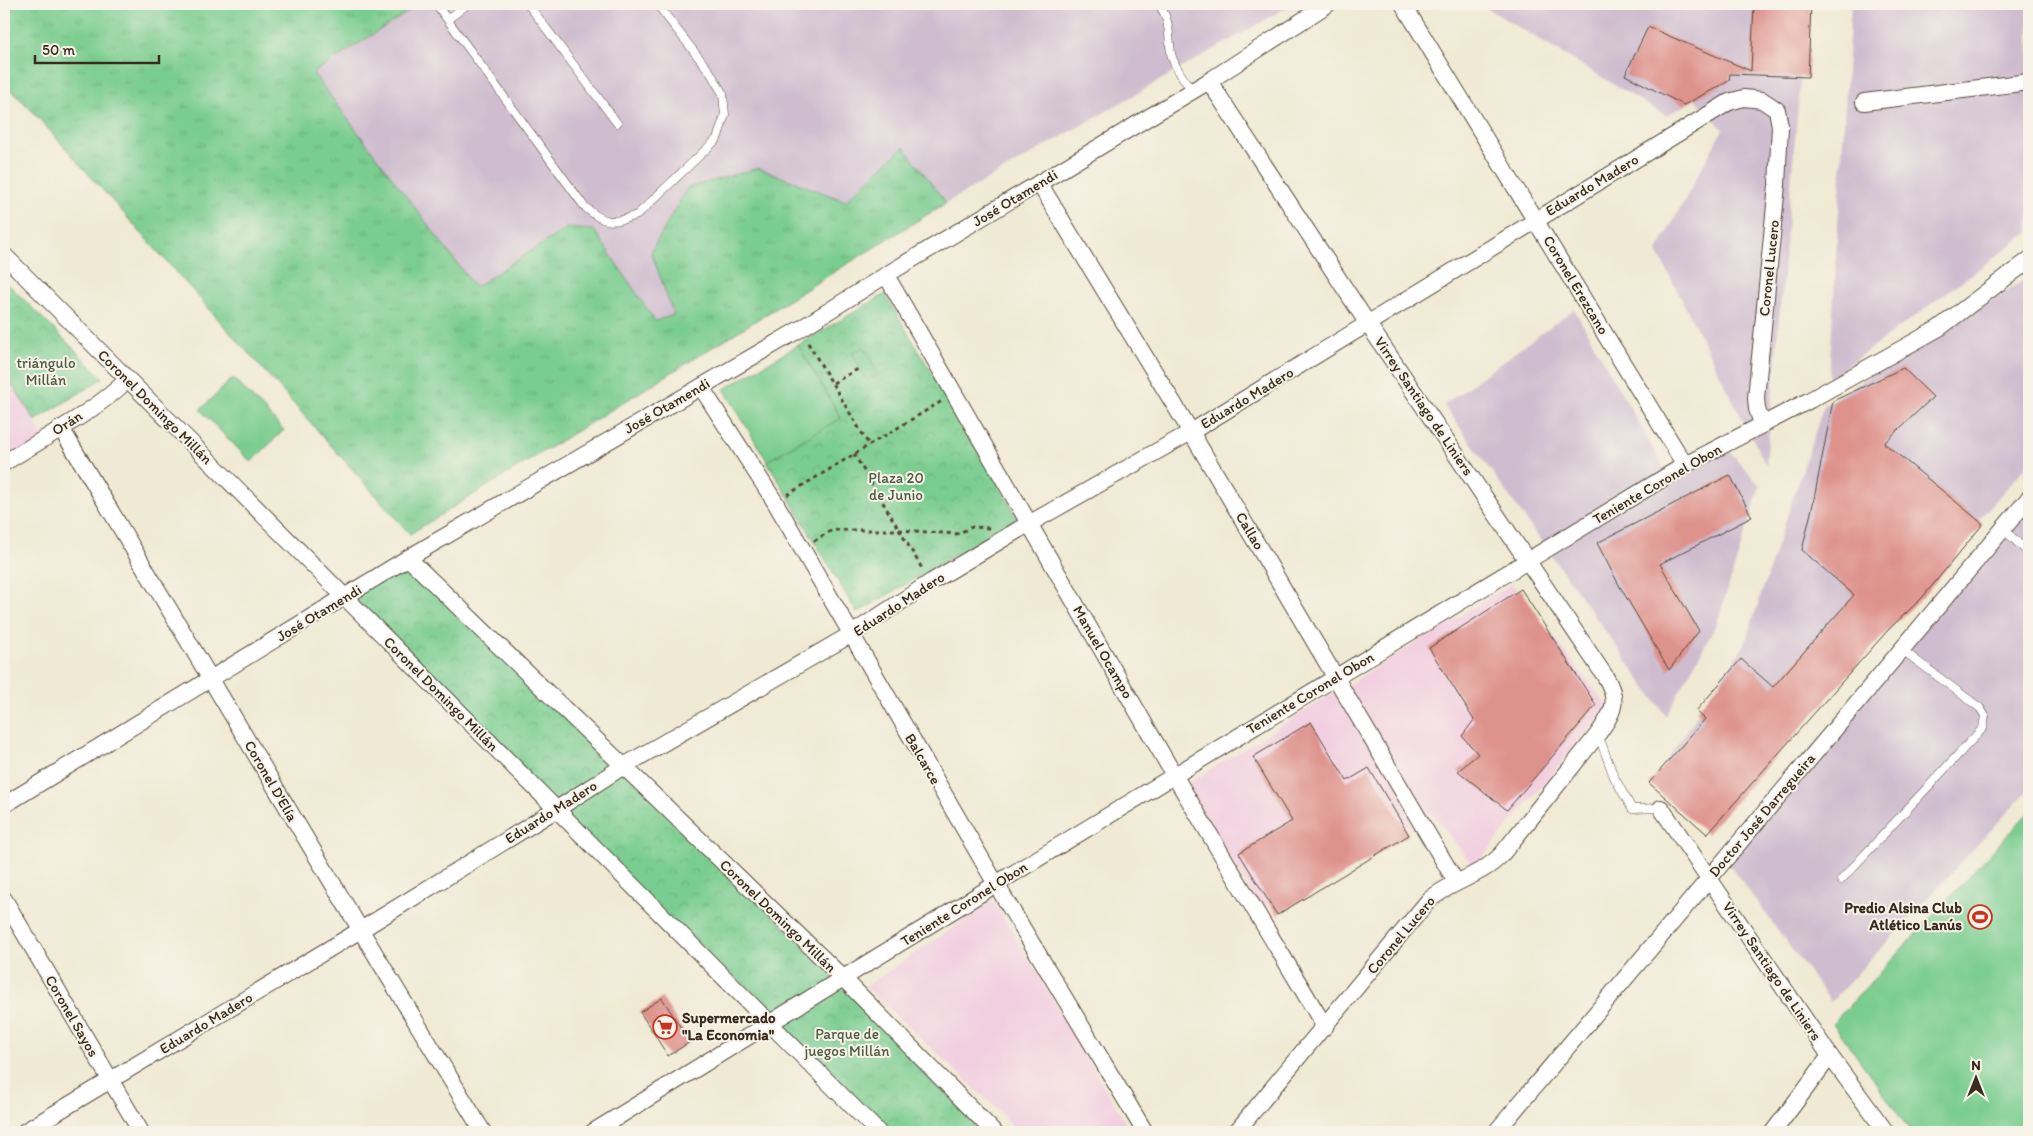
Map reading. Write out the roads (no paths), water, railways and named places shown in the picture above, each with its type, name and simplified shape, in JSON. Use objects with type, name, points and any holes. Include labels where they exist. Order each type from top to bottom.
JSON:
[{"type":"street","name":"José Otamendi","points":[[4,805],[408,558],[800,329],[886,275],[1209,81],[1328,4]]},
{"type":"street","name":"Coronel Erezcano","points":[[1403,4],[1685,465]]},
{"type":"street","name":"Virrey Santiago de Liniers","points":[[1209,81],[1368,324],[1613,689],[1612,714],[1598,734]]},
{"type":"street","points":[[1864,102],[2029,82]]},
{"type":"street","name":"Eduardo Madero","points":[[24,1132],[360,931],[622,767],[850,635],[931,582],[1024,526],[1192,432],[1729,102],[1744,98],[1762,100],[1777,110]]},
{"type":"street","name":"Coronel Lucero","points":[[1762,424],[1756,398],[1777,185],[1780,126],[1777,110]]},
{"type":"street","name":"Callao","points":[[1039,183],[1192,432],[1456,882]]},
{"type":"street","name":"Coronel Domingo Millán","points":[[4,255],[878,1132]]},
{"type":"street","name":"Teniente Coronel Obon","points":[[593,1132],[1174,775],[1337,678],[1685,465],[1810,400],[1939,328],[2029,260]]},
{"type":"street","name":"Manuel Ocampo","points":[[886,275],[954,394],[1024,526],[1325,1027]]},
{"type":"street","name":"Orán","points":[[4,462],[61,428],[118,389],[127,380]]},
{"type":"street","name":"Balcarce","points":[[701,387],[774,502],[996,884],[1145,1132]]},
{"type":"street","name":"Coronel D'Elía","points":[[61,428],[360,931],[483,1132]]},
{"type":"street","name":"Doctor José Darregueira","points":[[1496,1132],[2029,498]]},
{"type":"street","name":"Coronel Domingo Millán","points":[[408,558],[622,767],[843,978],[994,1132]]},
{"type":"street","name":"Coronel Lucero","points":[[1236,1132],[1429,900],[1442,889],[1493,864],[1598,734]]},
{"type":"street","name":"Virrey Santiago de Liniers","points":[[1661,808],[1830,1056],[1886,1132]]},
{"type":"street","name":"Coronel Sayos","points":[[4,899],[141,1132]]},
{"type":"street","points":[[1774,1132],[1830,1056]]},
{"type":"lane","points":[[436,4],[584,206],[594,216],[607,221],[620,222],[637,215],[717,139],[726,115],[723,94],[714,79],[658,4]]},
{"type":"lane","points":[[448,19],[468,4]]},
{"type":"lane","points":[[528,4],[618,123]]},
{"type":"lane","points":[[1158,4],[1168,24],[1171,53],[1174,62],[1192,91]]},
{"type":"lane","points":[[2003,529],[2029,553]]},
{"type":"lane","points":[[1841,880],[1984,728],[1985,716],[1980,708],[1901,649]]},
{"type":"lane","points":[[1598,734],[1614,777],[1632,809],[1661,808]]},
{"type":"place","name":"Predio Alsina Club Atlético Lanús","points":[[1980,917]]},
{"type":"place","name":"Supermercado \"La Economia\"","points":[[665,1027]]},
{"type":"park label","name":"triángulo Millán","points":[[46,372]]},
{"type":"park label","name":"Plaza 20 de Junio","points":[[896,486]]},
{"type":"park label","name":"Parque de juegos Millán","points":[[847,1042]]}]
